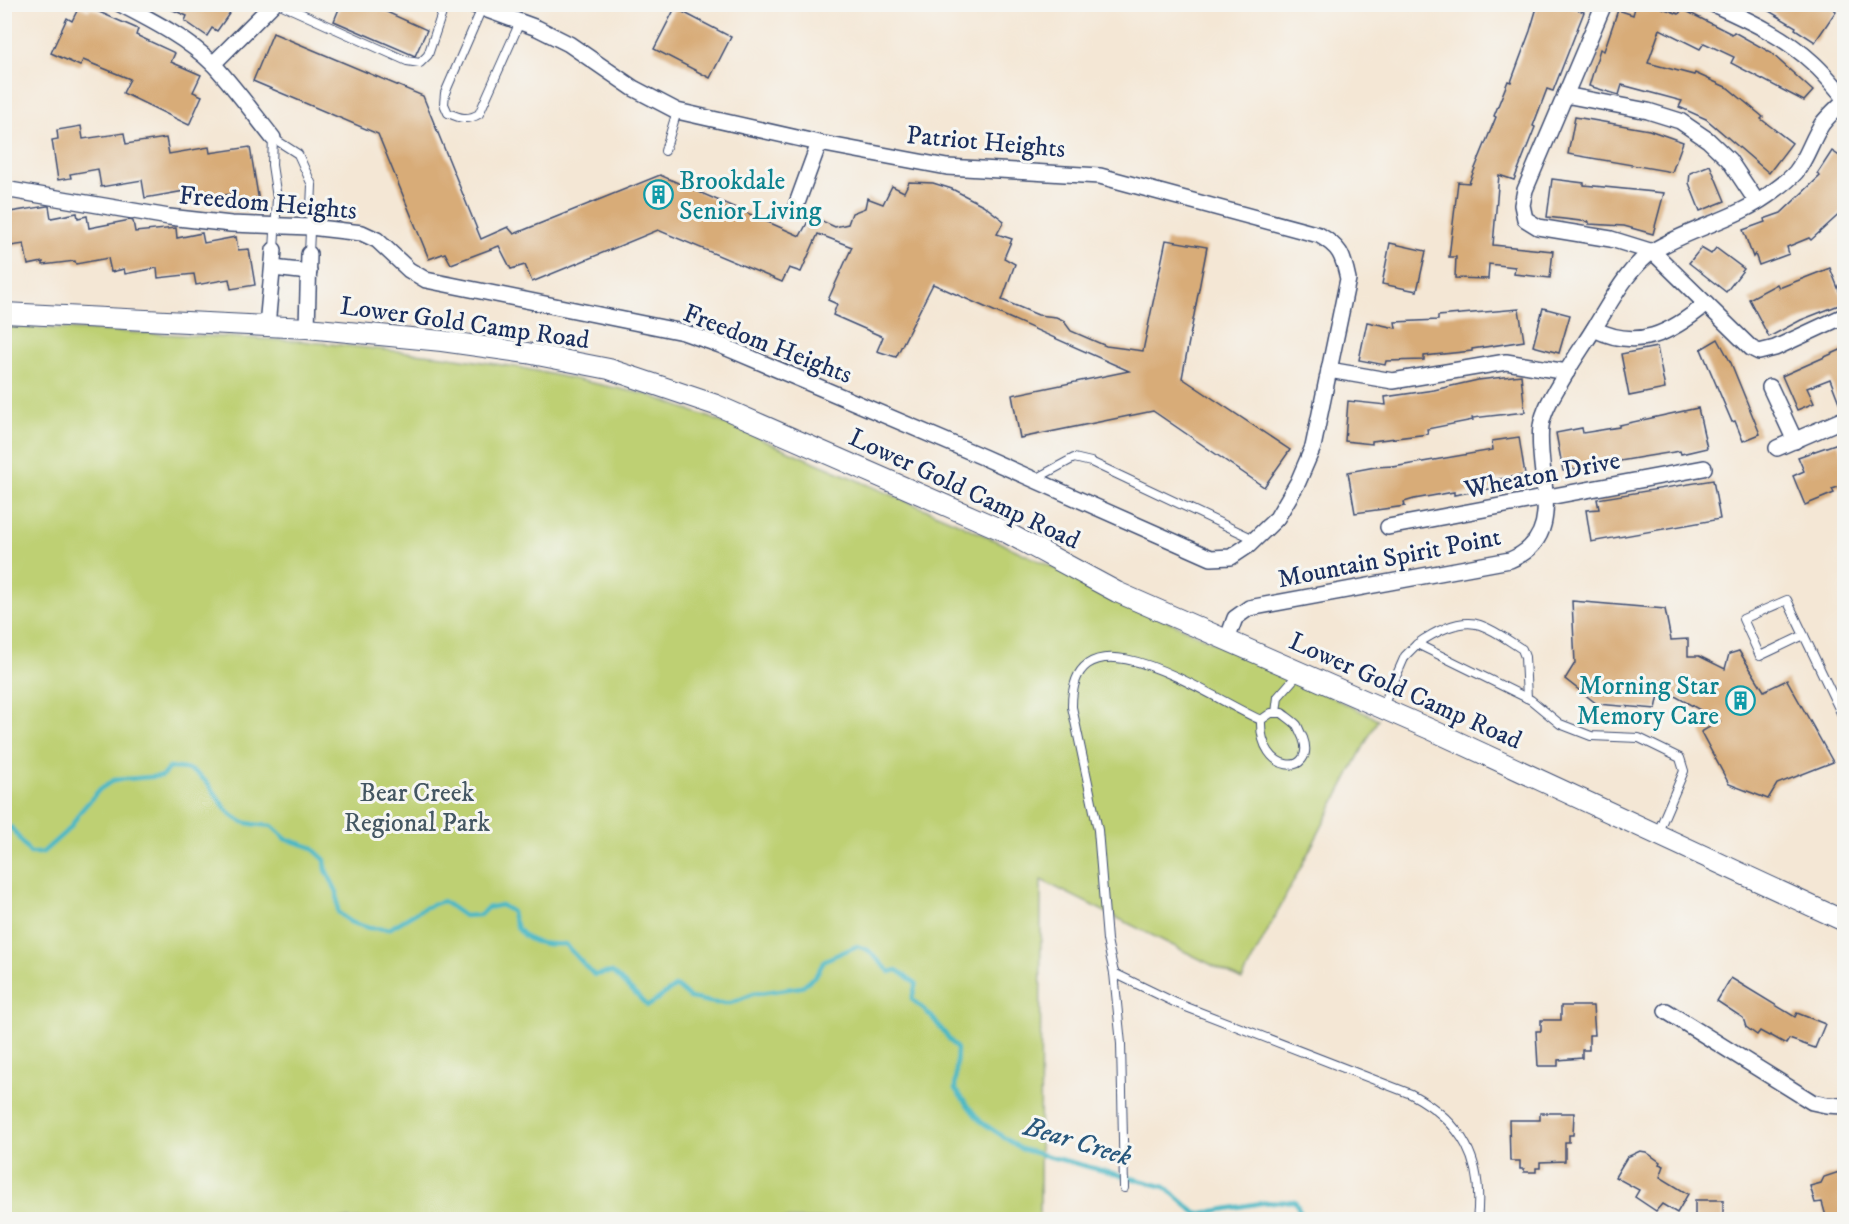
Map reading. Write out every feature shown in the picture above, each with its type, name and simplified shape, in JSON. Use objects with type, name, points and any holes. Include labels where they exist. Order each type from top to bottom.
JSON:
[{"type":"street","points":[[120,4],[177,36],[213,64],[273,138]]},
{"type":"street","points":[[213,64],[273,4]]},
{"type":"street","points":[[1604,4],[1525,190],[1522,205],[1525,219],[1538,228],[1611,239],[1653,252],[1751,348],[1759,352],[1775,348],[1845,316]]},
{"type":"street","points":[[1713,4],[1782,38],[1813,63],[1845,97]]},
{"type":"street","name":"Patriot Heights","points":[[476,6],[537,28],[569,44],[633,88],[677,111],[819,143],[946,167],[1100,176],[1318,235],[1335,244],[1344,260],[1348,279],[1326,386]]},
{"type":"street","points":[[1566,95],[1648,111],[1680,121],[1708,140],[1729,160],[1757,202]]},
{"type":"street","name":"Mountain Spirit Point","points":[[1227,640],[1235,618],[1249,608],[1510,560],[1522,555],[1533,546],[1541,532],[1545,497],[1541,427],[1545,412],[1623,282],[1653,252],[1745,210],[1773,192],[1796,172],[1822,124],[1845,101]]},
{"type":"street","points":[[796,206],[819,143]]},
{"type":"street","name":"Freedom Heights","points":[[4,189],[169,217],[231,224],[310,227],[362,232],[377,240],[409,270],[426,280],[683,332],[720,345],[1034,479],[1211,558],[1231,557],[1276,518],[1299,482],[1313,447],[1326,386]]},
{"type":"street","points":[[267,326],[274,250]]},
{"type":"street","points":[[308,328],[309,254]]},
{"type":"street","points":[[273,268],[309,272]]},
{"type":"street","points":[[1594,329],[1607,336],[1619,338],[1652,337],[1682,322],[1706,304]]},
{"type":"street","name":"Lower Gold Camp Road","points":[[4,313],[308,328],[442,341],[527,353],[609,369],[716,405],[1002,530],[1117,592],[1382,708],[1845,921]]},
{"type":"street","points":[[1329,370],[1393,381],[1506,362],[1567,372]]},
{"type":"street","points":[[1770,387],[1795,441]]},
{"type":"street","points":[[1777,448],[1845,419]]},
{"type":"street","name":"Wheaton Drive","points":[[1388,527],[1704,468]]},
{"type":"street","points":[[1666,1011],[1812,1102],[1845,1106]]},
{"type":"lane","points":[[280,4],[407,61],[420,63],[428,55],[445,4]]},
{"type":"lane","points":[[476,6],[445,93],[444,104],[448,113],[462,119],[479,114],[520,22]]},
{"type":"lane","points":[[665,151],[677,111]]},
{"type":"lane","points":[[273,138],[272,165],[277,198],[274,250]]},
{"type":"lane","points":[[273,138],[298,154],[312,185],[309,254]]},
{"type":"lane","points":[[1034,479],[1074,458],[1091,462],[1254,539]]},
{"type":"lane","points":[[1804,635],[1760,656],[1743,619],[1786,600],[1804,635],[1845,719]]},
{"type":"lane","points":[[1382,708],[1405,656],[1433,633],[1461,624],[1479,624],[1522,649],[1525,657],[1527,698]]},
{"type":"lane","points":[[1417,644],[1527,698],[1560,724],[1591,736],[1639,738],[1680,758],[1684,771],[1657,835]]},
{"type":"lane","points":[[1124,1188],[1121,1044],[1114,973],[1107,940],[1098,830],[1072,706],[1072,693],[1082,670],[1089,663],[1111,656],[1126,658],[1172,674],[1261,720]]},
{"type":"lane","points":[[1276,713],[1278,697],[1300,671]]},
{"type":"lane","points":[[1271,713],[1282,713],[1298,727],[1304,741],[1305,751],[1301,761],[1294,765],[1276,760],[1268,753],[1261,730],[1261,720],[1271,713]]},
{"type":"lane","points":[[1114,973],[1176,1003],[1411,1094],[1430,1104],[1445,1116],[1467,1147],[1478,1181],[1477,1220]]},
{"type":"green space","name":"Bear Creek Regional Park","points":[[4,326],[302,341],[443,356],[522,368],[649,395],[716,420],[958,523],[1378,719],[1242,980],[1041,880],[1040,1219],[5,1219]]},
{"type":"building","points":[[159,4],[236,4],[217,31],[212,28],[207,36],[185,21],[187,16]]},
{"type":"building","points":[[341,4],[369,4],[427,30],[415,56],[334,21]]},
{"type":"building","points":[[1538,4],[1564,4],[1584,12],[1553,91],[1547,89],[1514,180],[1499,175],[1493,245],[1553,251],[1550,278],[1514,274],[1515,267],[1489,264],[1488,279],[1455,278],[1456,257],[1449,257],[1458,182],[1469,183],[1508,81],[1511,82]]},
{"type":"building","points":[[1636,4],[1651,4],[1679,14],[1682,9],[1732,34],[1734,32],[1770,52],[1813,91],[1804,101],[1731,63],[1734,57],[1704,43],[1700,49],[1660,29],[1648,63],[1694,75],[1695,73],[1728,88],[1763,117],[1761,119],[1792,143],[1769,173],[1706,119],[1679,107],[1682,101],[1622,85],[1619,95],[1589,86],[1600,49],[1604,51],[1618,10],[1633,15]]},
{"type":"building","points":[[1757,4],[1826,4],[1836,11],[1815,42],[1795,29],[1796,27]]},
{"type":"building","points":[[79,7],[89,11],[90,8],[138,29],[136,35],[175,53],[171,62],[201,75],[193,92],[202,96],[189,125],[123,93],[130,79],[83,60],[80,66],[51,53],[67,18],[72,21]]},
{"type":"building","points":[[675,8],[731,37],[710,78],[654,49]]},
{"type":"building","name":"Brookdale Senior Living","points":[[273,33],[423,96],[481,239],[508,227],[514,234],[660,175],[800,236],[811,216],[835,227],[848,224],[852,213],[865,208],[867,198],[883,204],[892,186],[904,192],[909,182],[933,183],[952,189],[983,205],[1004,221],[997,234],[1012,239],[1004,258],[1015,264],[1002,300],[1038,315],[1063,320],[1071,331],[1106,346],[1143,351],[1166,240],[1207,247],[1182,378],[1290,450],[1264,487],[1153,411],[1020,438],[1012,395],[1129,371],[933,284],[896,357],[877,351],[883,337],[833,315],[837,304],[828,300],[852,247],[818,234],[801,272],[789,268],[782,282],[658,230],[532,282],[525,265],[511,269],[499,246],[451,264],[445,253],[429,259],[378,134],[253,81]]},
{"type":"building","points":[[1575,117],[1649,130],[1683,142],[1672,172],[1568,154]]},
{"type":"building","points":[[81,126],[83,139],[124,133],[126,144],[166,138],[169,154],[209,147],[210,153],[250,147],[259,202],[233,207],[231,194],[186,201],[185,191],[145,198],[142,180],[101,187],[98,169],[70,174],[71,178],[58,180],[52,140],[58,139],[57,130]]},
{"type":"building","points":[[1832,151],[1845,160],[1845,209],[1811,240],[1809,238],[1787,247],[1789,254],[1759,265],[1755,254],[1753,257],[1743,230],[1781,213],[1820,176],[1817,174]]},
{"type":"building","points":[[1710,165],[1725,201],[1700,211],[1689,183],[1690,173]]},
{"type":"building","points":[[1552,179],[1584,183],[1584,185],[1664,193],[1653,234],[1624,226],[1589,224],[1589,222],[1547,217]]},
{"type":"building","points":[[49,206],[51,218],[77,213],[78,218],[87,216],[89,228],[130,220],[133,221],[135,232],[176,228],[177,238],[202,233],[204,243],[236,237],[238,250],[249,249],[255,285],[231,289],[229,279],[196,285],[194,274],[158,278],[157,268],[125,274],[124,269],[111,272],[108,258],[76,264],[75,261],[28,265],[24,244],[4,247],[4,213]]},
{"type":"building","points":[[1390,243],[1426,251],[1417,291],[1382,284]]},
{"type":"building","points":[[1701,248],[1711,254],[1716,248],[1744,269],[1726,292],[1689,263]]},
{"type":"building","points":[[1830,268],[1844,303],[1801,320],[1769,337],[1749,299],[1777,284],[1779,288]]},
{"type":"building","points":[[1543,308],[1570,315],[1559,353],[1533,346]]},
{"type":"building","points":[[1519,309],[1524,341],[1472,349],[1472,351],[1424,356],[1424,360],[1386,361],[1385,365],[1359,360],[1367,322],[1396,328],[1395,322],[1438,320],[1438,316]]},
{"type":"building","points":[[1718,339],[1731,363],[1760,434],[1743,441],[1735,421],[1732,422],[1701,349]]},
{"type":"building","points":[[1657,347],[1665,389],[1629,396],[1621,354]]},
{"type":"building","points":[[1845,348],[1845,409],[1842,410],[1830,379],[1807,388],[1814,403],[1797,410],[1782,376]]},
{"type":"building","points":[[1521,375],[1525,412],[1472,418],[1473,420],[1427,429],[1428,434],[1372,441],[1372,444],[1345,441],[1348,401],[1386,405],[1385,397],[1434,390],[1478,380]]},
{"type":"building","points":[[1698,408],[1707,448],[1681,454],[1680,451],[1563,471],[1556,433],[1582,428],[1583,433],[1619,427],[1619,425]]},
{"type":"building","points":[[1519,437],[1525,475],[1493,480],[1495,488],[1414,499],[1404,502],[1405,506],[1355,513],[1348,472],[1375,467],[1393,467],[1493,450],[1492,441]]},
{"type":"building","points":[[1838,443],[1845,460],[1845,485],[1832,489],[1834,493],[1805,505],[1793,476],[1804,471],[1798,457]]},
{"type":"building","points":[[1713,480],[1720,519],[1591,542],[1586,510],[1599,509],[1597,499]]},
{"type":"building","name":"Morning Star Memory Care","points":[[1572,601],[1665,609],[1671,640],[1688,639],[1688,656],[1699,656],[1725,669],[1729,654],[1739,651],[1764,691],[1787,680],[1833,762],[1777,784],[1768,799],[1729,784],[1701,732],[1720,721],[1675,696],[1659,695],[1656,709],[1597,704],[1565,679],[1575,663]]},
{"type":"building","points":[[1731,978],[1795,1017],[1797,1013],[1825,1024],[1815,1048],[1789,1039],[1786,1044],[1760,1031],[1757,1035],[1746,1027],[1743,1018],[1717,1001]]},
{"type":"building","points":[[1561,1006],[1593,1006],[1595,1035],[1589,1035],[1589,1050],[1582,1050],[1582,1058],[1558,1060],[1558,1066],[1538,1066],[1536,1031],[1541,1031],[1541,1020],[1561,1020]]},
{"type":"building","points":[[1540,1113],[1574,1113],[1573,1135],[1569,1135],[1569,1142],[1565,1142],[1565,1161],[1540,1162],[1540,1168],[1536,1168],[1536,1172],[1524,1172],[1524,1169],[1520,1169],[1520,1161],[1510,1161],[1509,1120],[1540,1120]]},
{"type":"building","points":[[1640,1151],[1646,1152],[1664,1166],[1660,1177],[1688,1194],[1677,1213],[1662,1204],[1656,1211],[1635,1197],[1639,1190],[1615,1177],[1627,1157]]},
{"type":"building","points":[[1845,1170],[1845,1220],[1827,1220],[1822,1202],[1815,1203],[1810,1186],[1821,1183],[1824,1177]]},
{"type":"building","points":[[1695,1200],[1723,1200],[1723,1220],[1695,1220]]},
{"type":"waterway","name":"Bear Creek","points":[[4,832],[11,827],[30,853],[42,853],[70,828],[80,812],[100,789],[114,780],[162,776],[169,768],[187,769],[204,780],[226,809],[239,820],[272,826],[286,839],[311,847],[325,860],[326,870],[337,892],[338,912],[350,922],[369,928],[389,929],[424,908],[443,901],[464,916],[480,915],[487,908],[501,905],[512,912],[519,930],[530,940],[546,944],[565,944],[594,975],[612,972],[648,1006],[676,986],[690,998],[715,1003],[731,1003],[753,994],[801,987],[816,975],[825,960],[857,946],[868,950],[890,972],[897,970],[916,983],[912,999],[932,1017],[957,1049],[955,1089],[980,1121],[1021,1149],[1165,1187],[1197,1214],[1261,1203],[1295,1201],[1304,1220]]},
{"type":"place","name":"Brookdale Senior Living","points":[[658,195]]},
{"type":"place","name":"Morning Star Memory Care","points":[[1740,700]]}]
